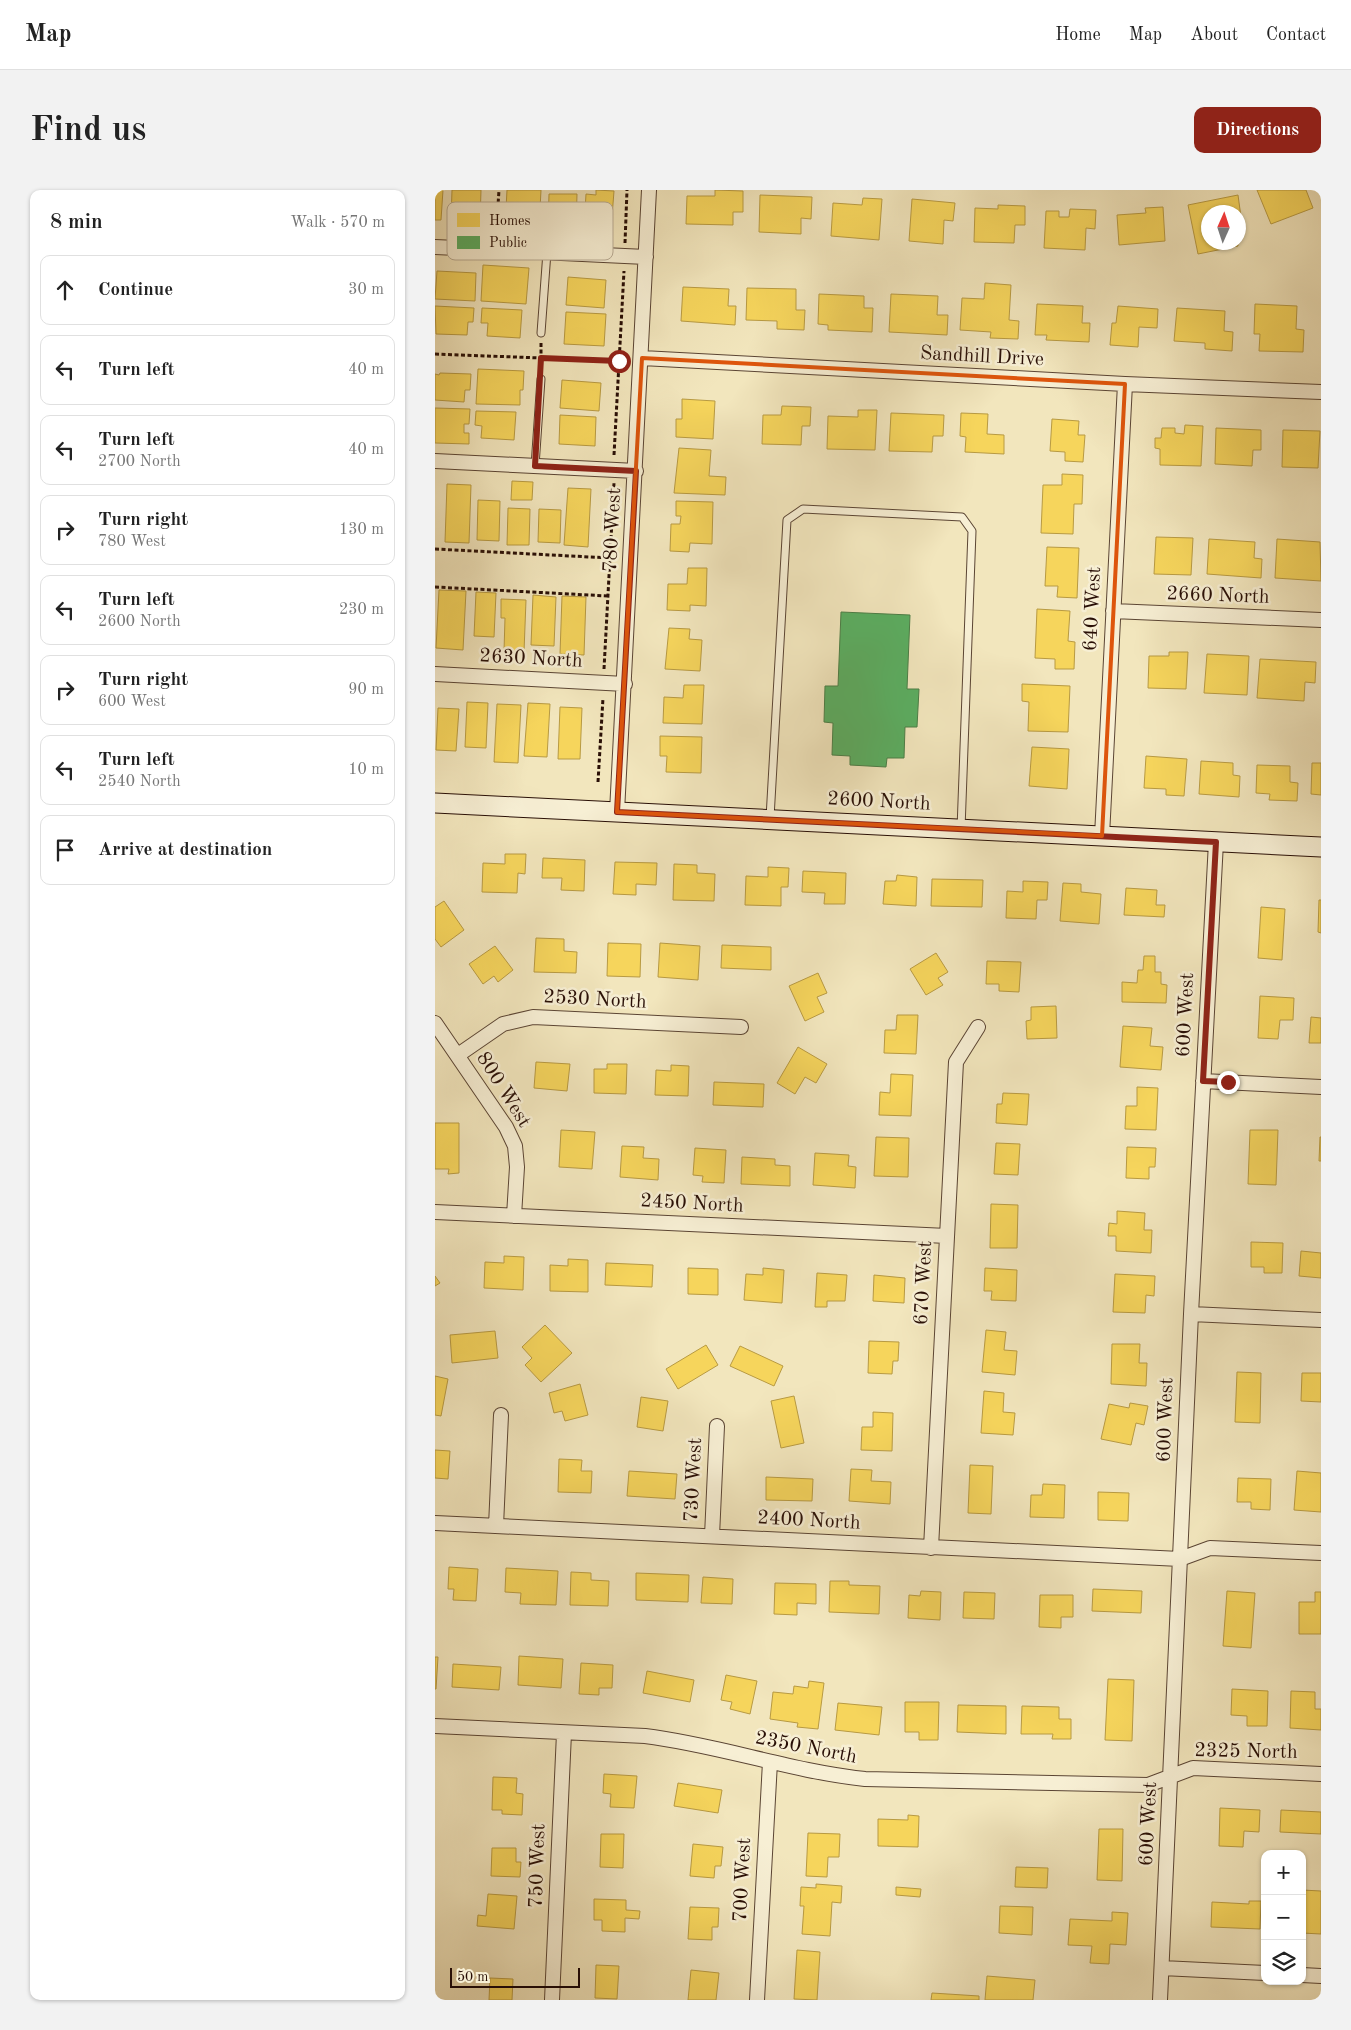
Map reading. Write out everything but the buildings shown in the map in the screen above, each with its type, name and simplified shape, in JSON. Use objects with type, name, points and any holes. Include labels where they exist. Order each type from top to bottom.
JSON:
[{"type":"street","name":"780 West","points":[[617,812],[642,358],[649,190]]},
{"type":"street","points":[[613,255],[646,256]]},
{"type":"street","name":"Sandhill Drive","points":[[642,358],[1125,384],[1321,392]]},
{"type":"street","name":"640 West","points":[[1102,836],[1125,384]]},
{"type":"street","points":[[435,461],[636,471]]},
{"type":"street","name":"2660 North","points":[[1113,611],[1321,620]]},
{"type":"street","name":"2630 North","points":[[435,674],[625,684]]},
{"type":"street","name":"2600 North","points":[[435,803],[1321,847]]},
{"type":"street","name":"600 West","points":[[1161,2000],[1191,1314],[1216,842]]},
{"type":"street","name":"2530 North","points":[[458,1055],[503,1024],[533,1017],[741,1027]]},
{"type":"street","name":"800 West","points":[[435,1023],[507,1127],[515,1146],[517,1167],[514,1216]]},
{"type":"street","name":"670 West","points":[[931,1548],[956,1062],[978,1027]]},
{"type":"street","points":[[1203,1081],[1321,1087]]},
{"type":"street","name":"2450 North","points":[[435,1212],[947,1236]]},
{"type":"street","points":[[1191,1314],[1321,1320]]},
{"type":"street","points":[[496,1526],[501,1415]]},
{"type":"street","name":"730 West","points":[[712,1536],[717,1426]]},
{"type":"street","name":"2400 North","points":[[435,1523],[1180,1559]]},
{"type":"street","points":[[1180,1559],[1211,1548],[1321,1553]]},
{"type":"street","name":"2350 North","points":[[435,1726],[645,1736],[671,1739],[836,1776],[865,1779],[1148,1785],[1171,1776]]},
{"type":"street","name":"750 West","points":[[553,2000],[564,1733]]},
{"type":"street","name":"700 West","points":[[757,2000],[770,1762]]},
{"type":"street","name":"2325 North","points":[[1171,1776],[1193,1768],[1321,1774]]},
{"type":"street","points":[[1162,1968],[1261,1973]]},
{"type":"street","points":[[1306,1975],[1321,1976]]},
{"type":"lane","points":[[541,333],[546,260]]},
{"type":"lane","points":[[535,466],[541,379]]},
{"type":"lane","points":[[770,819],[787,520],[803,509],[961,518],[972,531],[961,829]]},
{"type":"path","points":[[625,238],[627,190]]},
{"type":"path","points":[[614,450],[624,275]]},
{"type":"path","points":[[541,333],[541,379]]},
{"type":"path","points":[[435,354],[619,361]]},
{"type":"path","points":[[604,666],[614,489]]},
{"type":"path","points":[[435,549],[610,558]]},
{"type":"path","points":[[435,587],[608,596]]},
{"type":"path","points":[[598,782],[603,701]]},
{"type":"highlighted area","points":[[642,358],[1125,384],[1102,836],[617,812]]},
{"type":"route","points":[[619,361],[541,358],[535,466],[636,471],[617,812],[1216,842],[1203,1081],[1228,1082]]}]
